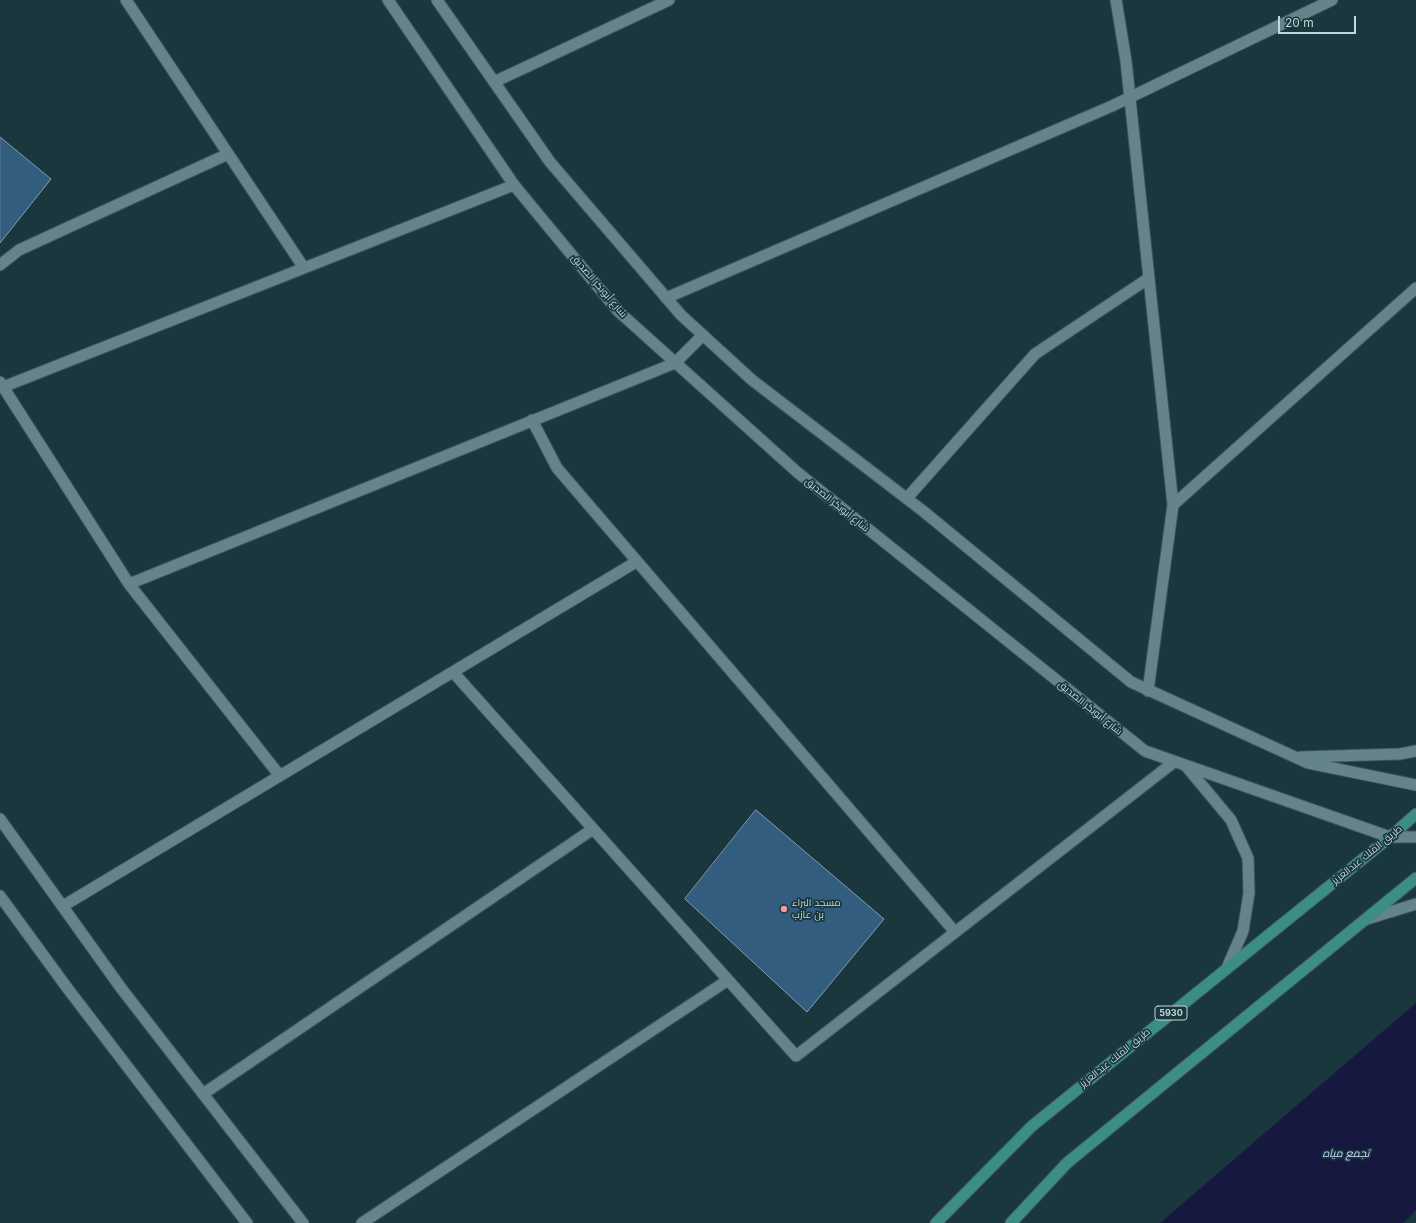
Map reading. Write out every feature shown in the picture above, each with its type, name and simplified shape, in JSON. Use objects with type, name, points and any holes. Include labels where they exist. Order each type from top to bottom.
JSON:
[{"type":"main road","name":"طريق الملك عبدالعزيز","points":[[936,1223],[1032,1126],[1390,837],[1416,814]]},
{"type":"main road","points":[[1011,1223],[1067,1163],[1416,878]]},
{"type":"street","points":[[126,0],[304,268]]},
{"type":"street","name":"شارع أبوبكر الصديق","points":[[388,0],[514,185],[618,311],[797,472],[1145,751],[1390,837],[1416,836]]},
{"type":"street","points":[[437,0],[550,162],[681,315],[752,380],[907,498],[1131,682],[1308,763],[1416,785]]},
{"type":"street","points":[[494,82],[669,0]]},
{"type":"street","points":[[1116,0],[1130,98],[1173,505],[1148,691]]},
{"type":"street","points":[[666,298],[1130,98],[1332,0]]},
{"type":"street","points":[[0,264],[19,250],[228,154]]},
{"type":"street","points":[[280,776],[129,584],[2,385],[514,185]]},
{"type":"street","points":[[907,498],[1035,354],[1149,278]]},
{"type":"street","points":[[1173,505],[1416,288]]},
{"type":"street","points":[[129,584],[675,362],[703,335]]},
{"type":"street","points":[[532,420],[557,468],[954,932]]},
{"type":"street","points":[[63,906],[636,562]]},
{"type":"street","points":[[453,672],[796,1056],[1174,762]]},
{"type":"street","points":[[1295,757],[1400,754],[1416,751]]},
{"type":"street","points":[[1185,766],[1231,820],[1248,858],[1249,893],[1243,931],[1227,968]]},
{"type":"street","points":[[0,819],[121,988],[303,1223]]},
{"type":"street","points":[[203,1094],[593,829]]},
{"type":"street","points":[[1,901],[247,1223]]},
{"type":"street","points":[[1367,919],[1416,904]]},
{"type":"street","points":[[362,1223],[728,980]]},
{"type":"water","name":"تجمع مياه","points":[[1416,1003],[1416,1210],[1403,1223],[1160,1223]]},
{"type":"building","points":[[0,137],[51,179],[0,243]]},
{"type":"building","name":"مسجد البراء بن عازب","points":[[756,810],[884,919],[807,1012],[685,899]]},
{"type":"place","name":"مسجد البراء بن عازب","points":[[784,909]]}]
